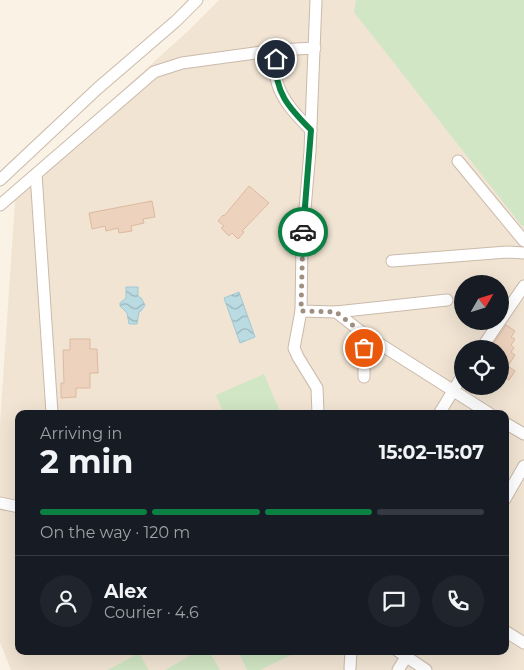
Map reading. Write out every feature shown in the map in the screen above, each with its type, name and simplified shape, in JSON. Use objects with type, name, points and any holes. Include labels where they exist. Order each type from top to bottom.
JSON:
[{"type":"street","points":[[0,180],[97,89],[176,21],[197,0]]},
{"type":"street","points":[[316,0],[311,130],[302,244],[301,311],[294,348],[317,388],[318,410]]},
{"type":"street","points":[[0,205],[154,72],[182,63],[277,50],[315,48]]},
{"type":"street","points":[[277,50],[275,73],[277,82],[290,106],[311,130]]},
{"type":"street","points":[[458,161],[524,241]]},
{"type":"street","points":[[36,174],[52,410]]},
{"type":"street","points":[[392,262],[507,252],[524,253]]},
{"type":"street","points":[[509,308],[524,286]]},
{"type":"street","points":[[301,311],[336,312],[447,300]]},
{"type":"street","points":[[336,312],[364,334],[484,410]]},
{"type":"street","points":[[364,334],[364,377]]},
{"type":"street","points":[[440,410],[454,387]]},
{"type":"street","points":[[509,425],[524,434]]},
{"type":"street","points":[[509,492],[524,466]]},
{"type":"street","points":[[512,487],[524,490]]},
{"type":"street","points":[[0,503],[15,506]]},
{"type":"street","points":[[509,633],[524,642]]},
{"type":"street","points":[[350,668],[351,655]]},
{"type":"street","points":[[398,670],[404,655]]},
{"type":"street","points":[[407,655],[426,670]]},
{"type":"shaded area","points":[[219,0],[524,0],[524,670],[11,670],[0,642],[0,424],[16,187],[188,31]]},
{"type":"green space","points":[[356,0],[524,0],[524,226],[522,226],[354,12]]},
{"type":"green space","points":[[264,374],[279,410],[222,410],[216,395]]},
{"type":"green space","points":[[135,655],[140,655],[149,670],[108,670]]},
{"type":"green space","points":[[191,655],[211,655],[220,670],[165,670]]},
{"type":"green space","points":[[240,655],[291,655],[260,670],[247,670]]},
{"type":"water","points":[[126,287],[138,287],[138,296],[145,305],[139,312],[137,324],[129,324],[127,313],[120,306],[120,303],[126,298]]},
{"type":"water","points":[[239,292],[255,337],[240,343],[224,298]]},
{"type":"building","points":[[249,186],[269,203],[242,231],[244,232],[238,239],[232,233],[229,236],[221,228],[224,226],[218,221]]},
{"type":"building","points":[[152,201],[155,217],[143,219],[144,223],[131,226],[132,231],[119,233],[118,228],[106,231],[105,226],[92,229],[89,213]]},
{"type":"building","points":[[509,327],[515,331],[511,337],[515,339],[511,345],[514,348],[511,352],[515,355],[509,364],[509,340],[496,340],[503,330],[509,330]]},
{"type":"building","points":[[70,339],[90,339],[90,349],[97,349],[98,373],[90,373],[90,388],[76,388],[76,397],[61,398],[61,383],[64,383],[63,350],[70,350]]},
{"type":"building","points":[[509,367],[515,371],[509,380]]},
{"type":"way so far","points":[[303,232],[301,311],[336,312],[364,334],[364,348]]},
{"type":"route","points":[[276,59],[275,73],[282,93],[298,117],[311,130],[303,232]]}]
